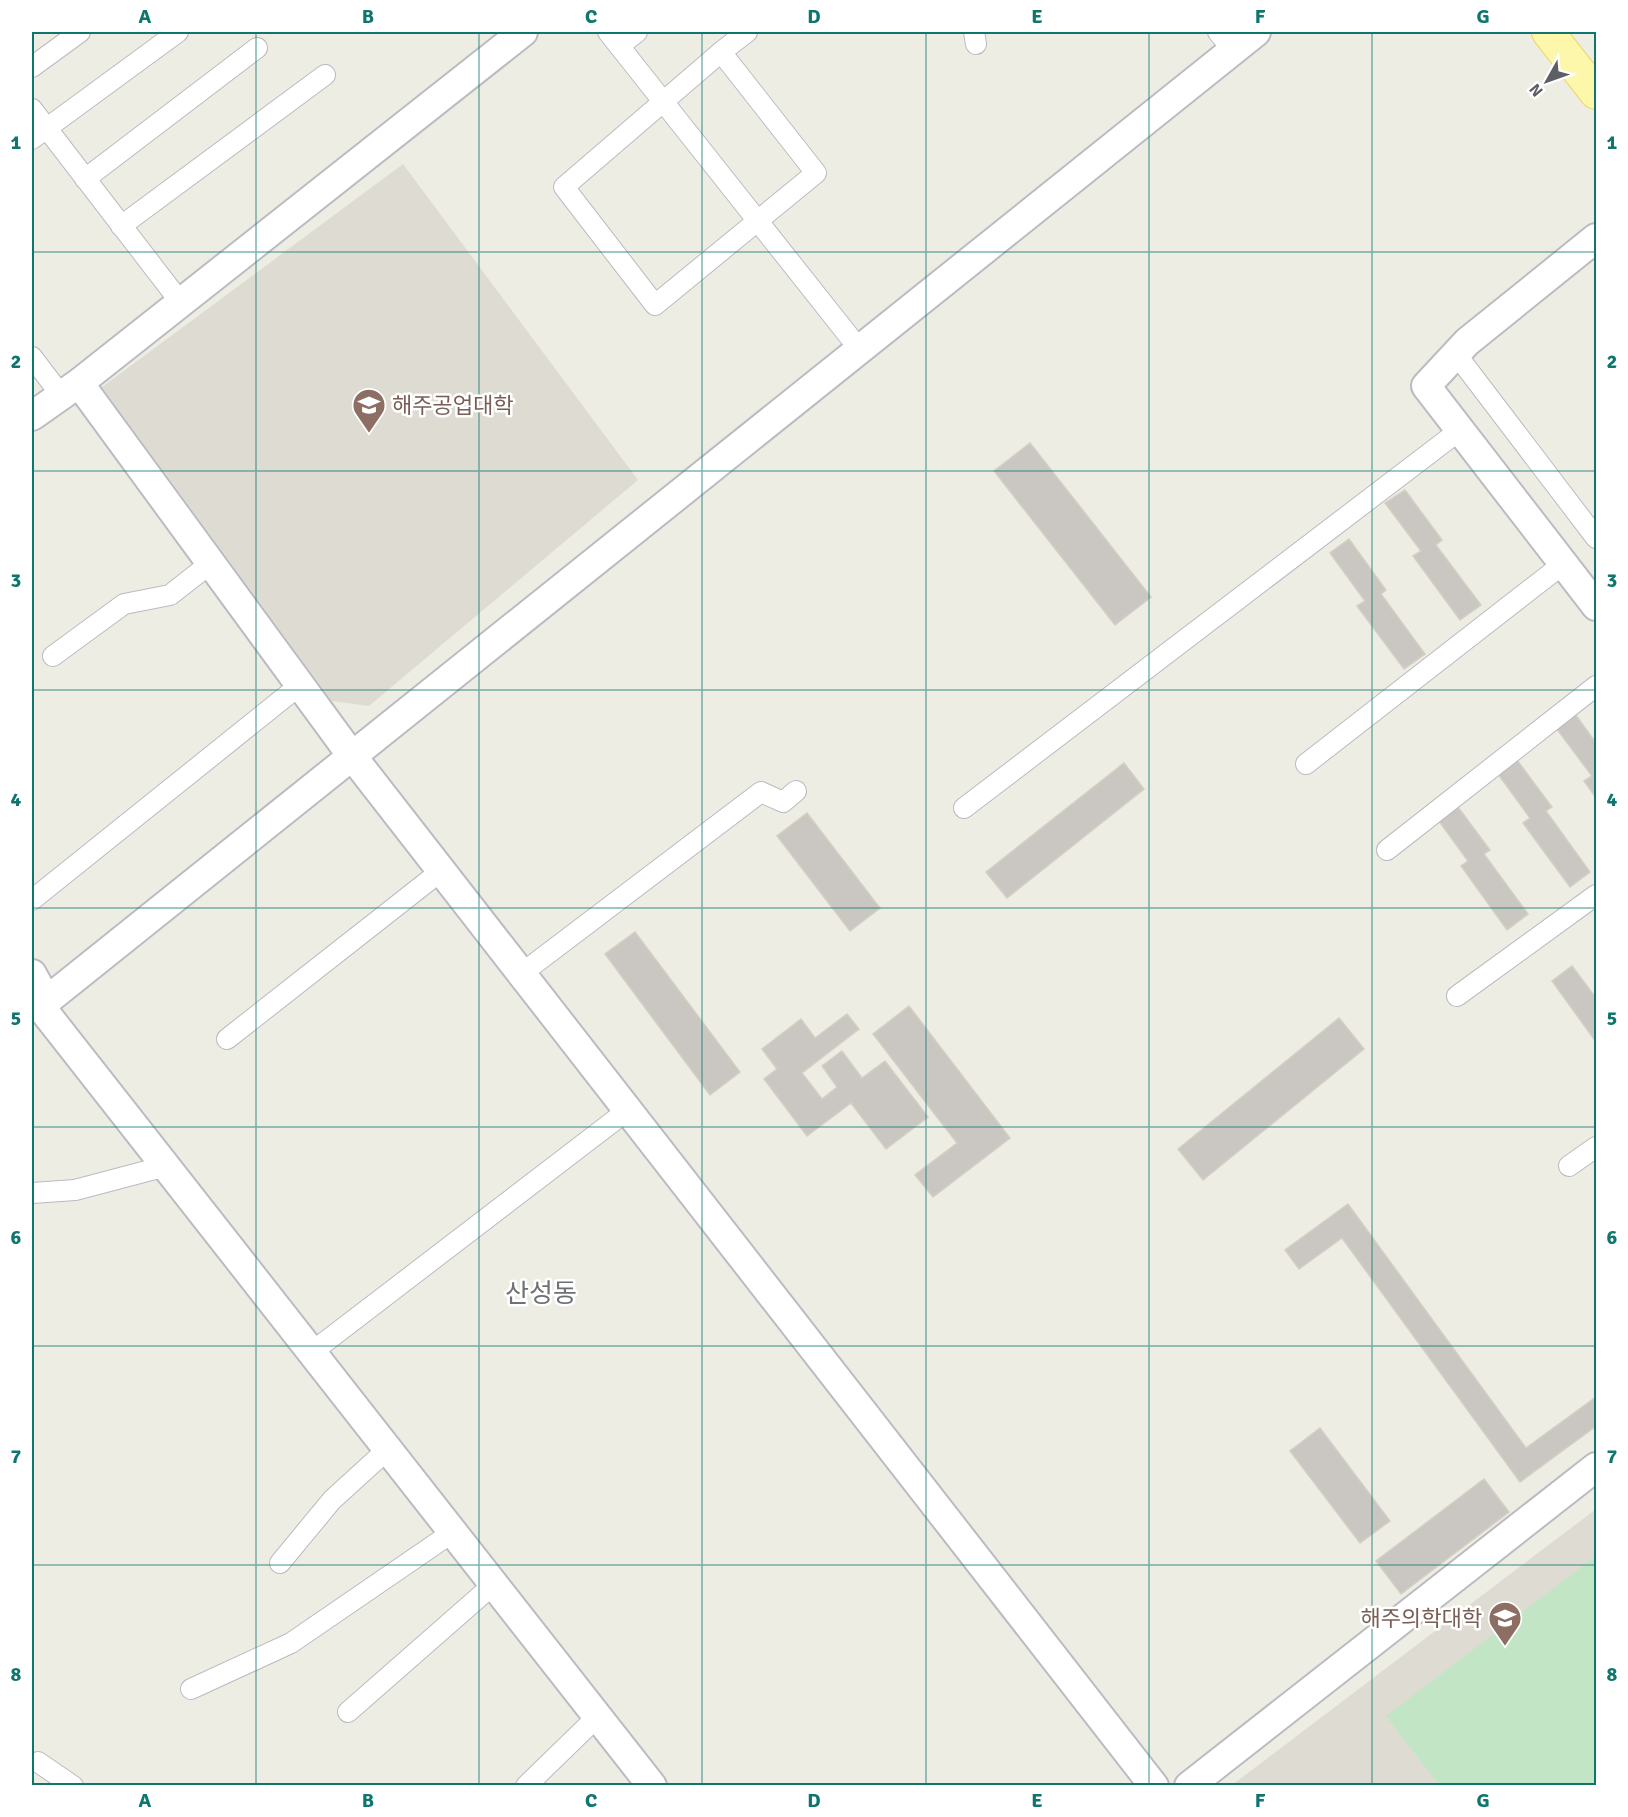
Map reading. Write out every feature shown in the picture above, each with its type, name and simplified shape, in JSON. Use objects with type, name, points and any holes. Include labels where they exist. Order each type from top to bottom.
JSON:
[{"type":"main road","points":[[1548,32],[1596,93]]},
{"type":"street","points":[[32,67],[80,32]]},
{"type":"street","points":[[39,133],[178,32]]},
{"type":"street","points":[[32,416],[180,303],[523,32]]},
{"type":"street","points":[[637,32],[613,39],[860,350]]},
{"type":"street","points":[[722,52],[816,173],[655,305],[564,187],[722,52],[747,32]]},
{"type":"street","points":[[652,1785],[40,1006],[37,985],[352,756],[860,350],[1225,41],[1256,32]]},
{"type":"street","points":[[85,179],[257,48]]},
{"type":"street","points":[[122,226],[325,75]]},
{"type":"street","points":[[32,109],[39,133],[85,179],[180,303]]},
{"type":"street","points":[[1596,238],[1467,342],[1426,386],[1596,606]]},
{"type":"street","points":[[1456,354],[1596,538]]},
{"type":"street","points":[[32,357],[70,389],[211,563],[352,756],[1154,1785]]},
{"type":"street","points":[[32,390],[70,389]]},
{"type":"street","points":[[964,808],[1460,430]]},
{"type":"street","points":[[53,656],[124,604],[170,596],[211,563]]},
{"type":"street","points":[[1305,764],[1563,564]]},
{"type":"street","points":[[32,900],[300,685]]},
{"type":"street","points":[[1388,850],[1596,686]]},
{"type":"street","points":[[521,974],[761,792],[783,802],[796,791]]},
{"type":"street","points":[[227,1039],[441,871]]},
{"type":"street","points":[[1457,996],[1596,895]]},
{"type":"street","points":[[312,1352],[628,1110]]},
{"type":"street","points":[[1569,1166],[1596,1147]]},
{"type":"street","points":[[32,1193],[75,1190],[166,1166]]},
{"type":"street","points":[[280,1563],[332,1500],[388,1449]]},
{"type":"street","points":[[1189,1785],[1596,1467]]},
{"type":"street","points":[[191,1689],[291,1643],[453,1532]]},
{"type":"street","points":[[348,1712],[494,1584]]},
{"type":"street","points":[[526,1785],[598,1716]]},
{"type":"street","points":[[39,1762],[73,1785]]},
{"type":"shaded area","name":"해주공업대학","points":[[403,164],[638,480],[369,706],[332,701],[102,387]]},
{"type":"shaded area","name":"해주의학대학","points":[[1596,1509],[1596,1785],[1232,1785]]},
{"type":"green space","points":[[1596,1556],[1596,1785],[1439,1785],[1386,1716]]},
{"type":"building","points":[[1030,443],[1151,597],[1115,625],[994,471]]},
{"type":"building","points":[[1405,490],[1442,540],[1436,545],[1481,605],[1460,620],[1413,556],[1421,551],[1385,503]]},
{"type":"building","points":[[1349,539],[1386,590],[1381,594],[1425,654],[1404,669],[1357,606],[1365,601],[1330,553]]},
{"type":"building","points":[[1575,714],[1596,743],[1596,798],[1584,781],[1592,776],[1556,728]]},
{"type":"building","points":[[1514,756],[1552,807],[1546,811],[1590,872],[1570,887],[1523,823],[1530,818],[1495,770]]},
{"type":"building","points":[[1124,763],[1144,789],[1007,898],[986,872]]},
{"type":"building","points":[[1452,799],[1490,850],[1484,854],[1528,914],[1507,930],[1461,866],[1468,861],[1433,813]]},
{"type":"building","points":[[807,813],[880,908],[850,931],[777,836]]},
{"type":"building","points":[[635,932],[740,1072],[710,1095],[605,954]]},
{"type":"building","points":[[1572,966],[1596,998],[1596,1042],[1552,981]]},
{"type":"building","points":[[909,1006],[1010,1138],[933,1197],[915,1175],[957,1143],[873,1034]]},
{"type":"building","points":[[847,1014],[859,1029],[802,1073],[822,1099],[837,1087],[822,1066],[842,1051],[862,1078],[885,1061],[928,1117],[886,1149],[851,1103],[807,1136],[764,1079],[777,1069],[762,1049],[801,1019],[815,1038]]},
{"type":"building","points":[[1339,1018],[1364,1049],[1203,1180],[1178,1149]]},
{"type":"building","points":[[1348,1204],[1526,1448],[1596,1397],[1596,1426],[1520,1482],[1342,1238],[1299,1269],[1285,1250]]},
{"type":"building","points":[[1320,1428],[1390,1521],[1360,1543],[1290,1451]]},
{"type":"building","points":[[1484,1479],[1509,1512],[1401,1594],[1376,1561]]},
{"type":"place","name":"해주공업대학","points":[[369,434]]},
{"type":"place","name":"해주의학대학","points":[[1505,1647]]},
{"type":"district","name":"산성동","points":[[541,1293]]}]
